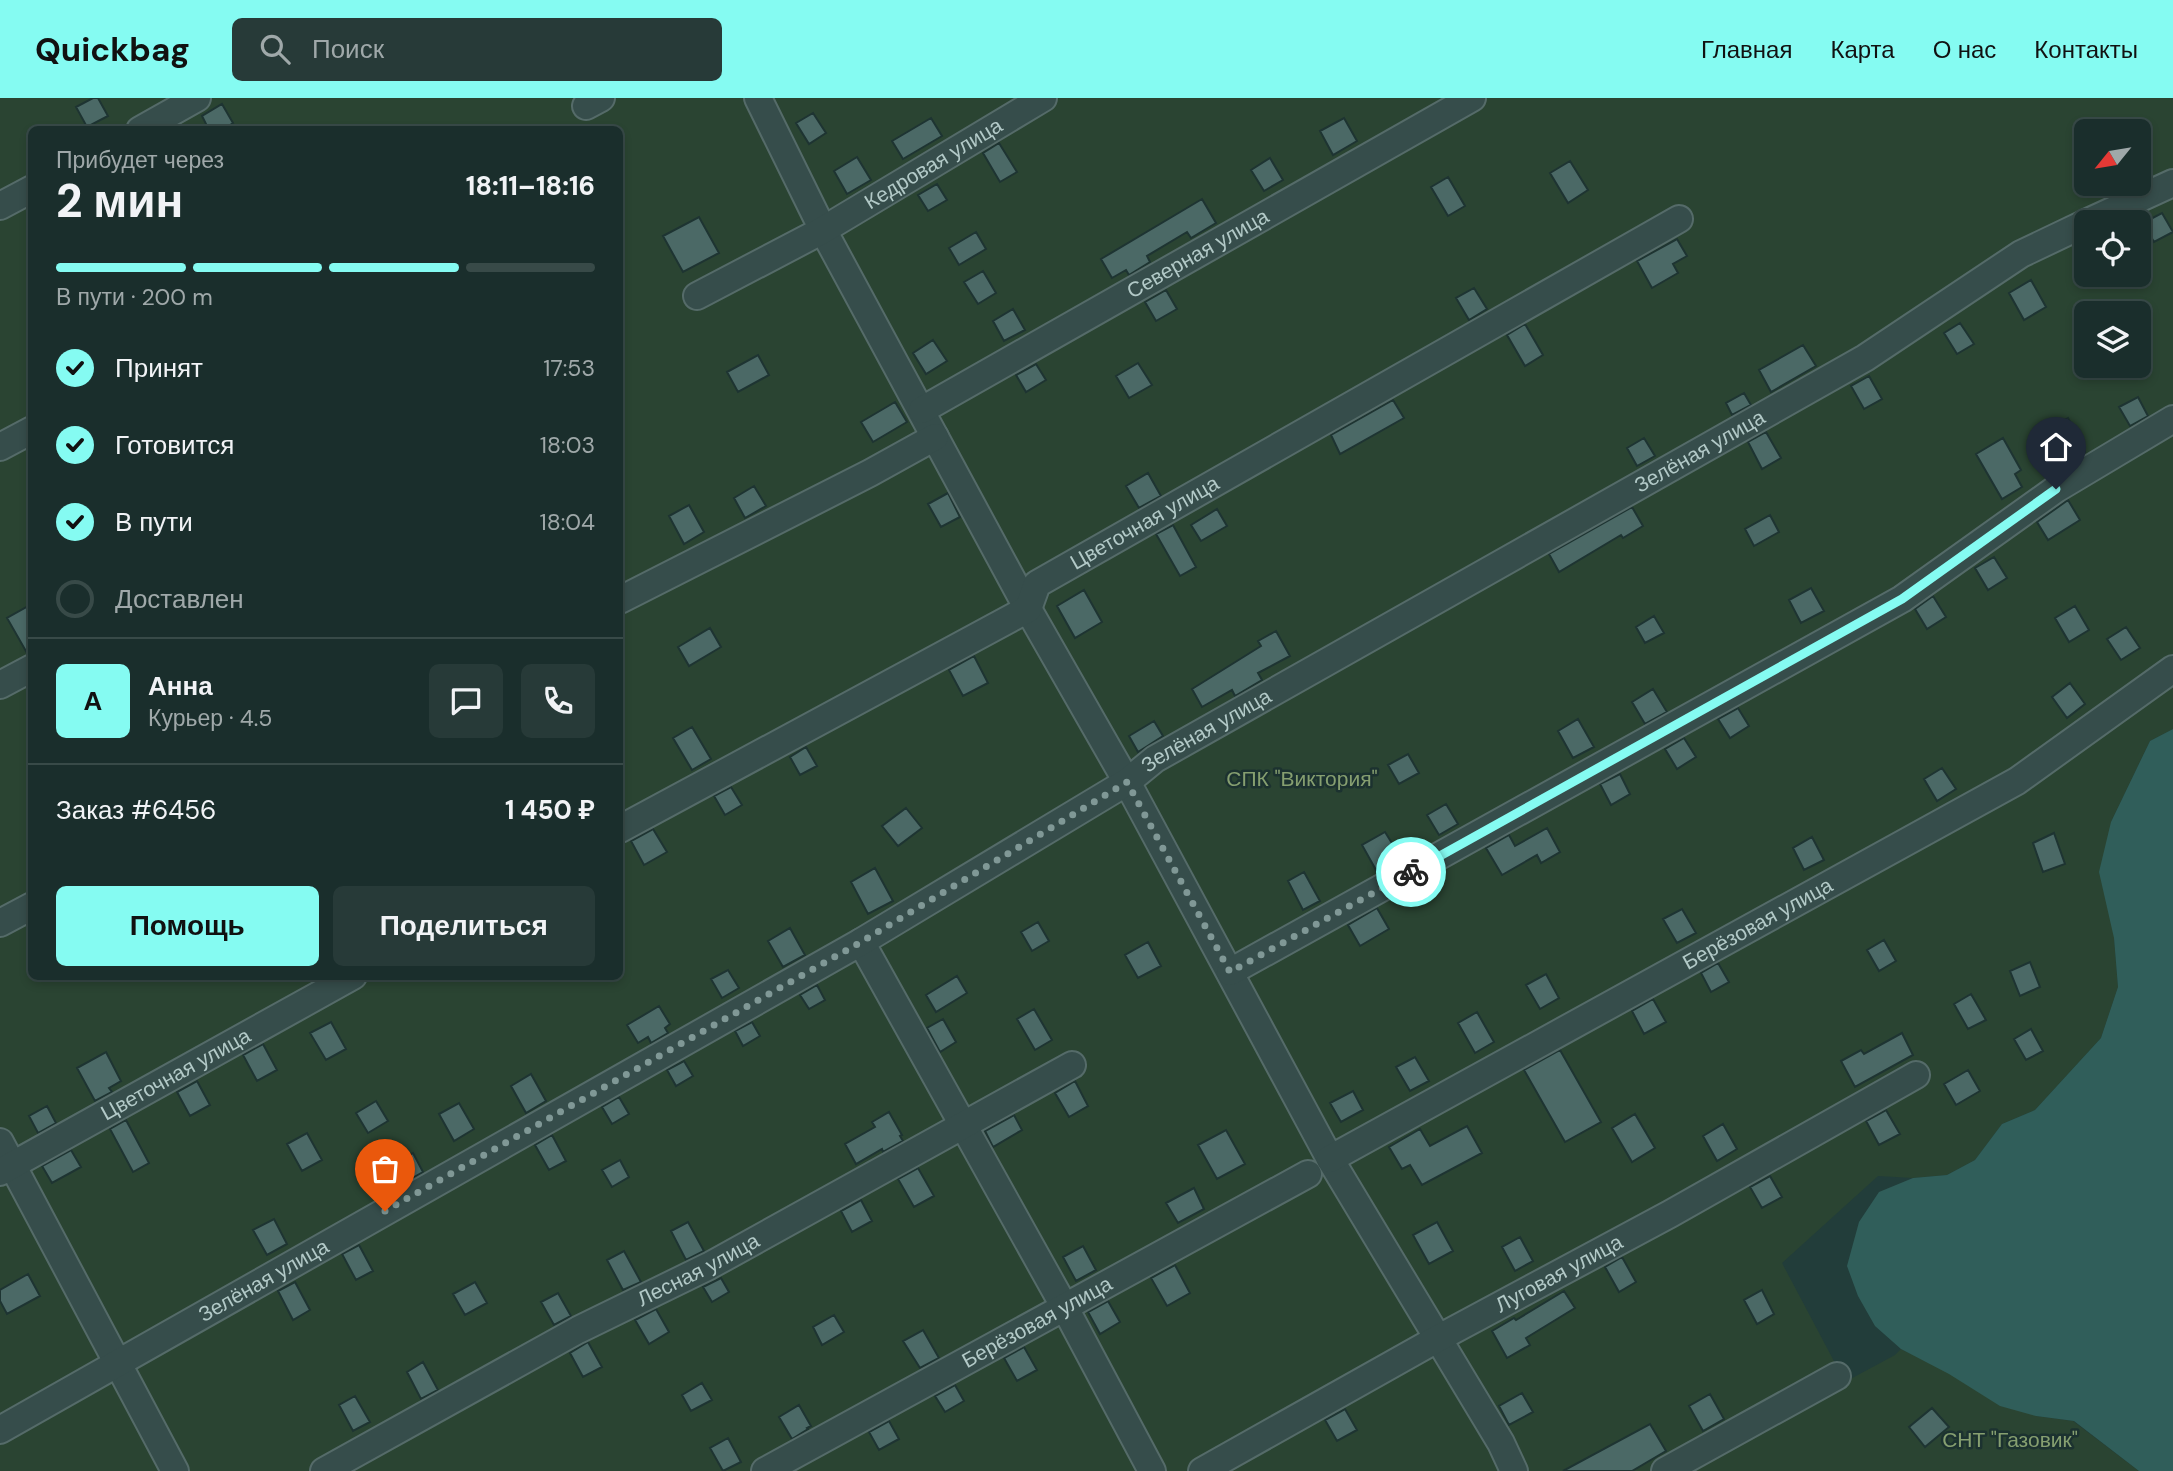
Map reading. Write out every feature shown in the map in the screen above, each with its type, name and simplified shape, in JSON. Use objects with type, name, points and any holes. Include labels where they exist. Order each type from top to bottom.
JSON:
[{"type":"street","points":[[147,126],[197,98]]},
{"type":"street","points":[[758,98],[823,230],[1028,609],[1127,782],[1330,1159],[1501,1443],[1514,1471]]},
{"type":"street","name":"Кедровая улица","points":[[698,296],[823,230],[1043,98]]},
{"type":"street","name":"Северная улица","points":[[922,410],[1472,98]]},
{"type":"street","name":"Зелёная улица","points":[[2115,210],[2173,183]]},
{"type":"street","points":[[0,206],[28,191]]},
{"type":"street","name":"Цветочная улица","points":[[1028,609],[1037,584],[1679,219]]},
{"type":"street","name":"Зелёная улица","points":[[0,1430],[861,942],[1127,782],[1155,759],[1865,358],[2021,254],[2074,229]]},
{"type":"street","points":[[1230,972],[1902,599],[2056,489],[2173,419]]},
{"type":"street","points":[[0,447],[28,431]]},
{"type":"street","points":[[623,598],[935,437]]},
{"type":"street","points":[[623,826],[1028,609]]},
{"type":"street","name":"Берёзовая улица","points":[[1330,1159],[2017,781],[2173,669]]},
{"type":"street","points":[[0,685],[28,670]]},
{"type":"street","points":[[0,923],[28,908]]},
{"type":"street","points":[[861,942],[1064,1306],[1152,1471]]},
{"type":"street","name":"Цветочная улица","points":[[4,1159],[344,980]]},
{"type":"street","name":"Лесная улица","points":[[324,1471],[578,1330],[709,1266],[1072,1065]]},
{"type":"street","name":"Луговая улица","points":[[1202,1471],[1437,1339],[1670,1214],[1916,1075]]},
{"type":"street","points":[[4,1159],[119,1362],[176,1471]]},
{"type":"street","name":"Берёзовая улица","points":[[765,1471],[1308,1174]]},
{"type":"street","points":[[1665,1471],[1838,1376]]},
{"type":"green space","name":"СПК \"Виктория\"","points":[[0,98],[2173,98],[2173,729],[2150,741],[2111,822],[2118,987],[2101,1038],[2035,1110],[2002,1124],[1975,1160],[1947,1175],[1913,1178],[1878,1176],[1782,1263],[1845,1382],[1895,1355],[1901,1349],[2036,1416],[2073,1421],[2139,1471],[0,1471]]},
{"type":"water","points":[[2173,729],[2173,1471],[2139,1471],[2074,1421],[2036,1416],[2000,1406],[1949,1374],[1901,1349],[1875,1326],[1858,1296],[1847,1266],[1859,1222],[1879,1192],[1913,1178],[1947,1175],[1975,1160],[2002,1124],[2035,1110],[2101,1038],[2118,987],[2114,938],[2099,872],[2111,822],[2150,741]]},
{"type":"building","points":[[98,98],[108,116],[86,126],[76,107]]},
{"type":"building","points":[[222,104],[233,123],[229,126],[207,126],[202,116]]},
{"type":"building","points":[[813,113],[826,133],[809,144],[796,123]]},
{"type":"building","points":[[931,118],[942,136],[903,159],[892,141]]},
{"type":"building","points":[[1344,118],[1357,141],[1333,155],[1320,131]]},
{"type":"building","points":[[999,143],[1017,172],[1000,182],[983,153]]},
{"type":"building","points":[[857,157],[871,180],[847,194],[834,171]]},
{"type":"building","points":[[1270,158],[1283,180],[1264,191],[1251,170]]},
{"type":"building","points":[[1570,161],[1588,190],[1568,203],[1550,173]]},
{"type":"building","points":[[1448,177],[1465,206],[1448,216],[1431,187]]},
{"type":"building","points":[[937,184],[947,200],[928,211],[918,195]]},
{"type":"building","points":[[1202,199],[1216,223],[1191,238],[1187,232],[1147,256],[1150,262],[1129,275],[1126,270],[1112,278],[1101,259]]},
{"type":"building","points":[[2162,213],[2173,232],[2154,242],[2151,237],[2151,219]]},
{"type":"building","points":[[699,217],[719,253],[683,272],[663,236]]},
{"type":"building","points":[[976,232],[986,249],[959,265],[949,248]]},
{"type":"building","points":[[1677,239],[1687,256],[1673,264],[1678,273],[1652,288],[1637,261]]},
{"type":"building","points":[[983,271],[996,293],[978,304],[964,282]]},
{"type":"building","points":[[2031,280],[2046,307],[2024,320],[2009,293]]},
{"type":"building","points":[[1474,288],[1487,309],[1469,320],[1456,298]]},
{"type":"building","points":[[1166,290],[1177,309],[1156,321],[1145,302]]},
{"type":"building","points":[[1013,309],[1025,330],[1004,341],[993,321]]},
{"type":"building","points":[[1960,323],[1974,344],[1957,354],[1944,333]]},
{"type":"building","points":[[1525,324],[1543,355],[1525,366],[1507,335]]},
{"type":"building","points":[[933,340],[947,361],[926,374],[913,353]]},
{"type":"building","points":[[1803,345],[1816,366],[1771,392],[1759,370]]},
{"type":"building","points":[[758,355],[769,375],[738,392],[727,372]]},
{"type":"building","points":[[1138,363],[1152,385],[1129,398],[1116,376]]},
{"type":"building","points":[[1036,364],[1046,380],[1026,392],[1016,375]]},
{"type":"building","points":[[1869,376],[1882,399],[1864,409],[1851,386]]},
{"type":"building","points":[[1744,393],[1751,405],[1732,415],[1726,403]]},
{"type":"building","points":[[2138,397],[2148,416],[2130,426],[2119,407]]},
{"type":"building","points":[[1393,400],[1404,418],[1340,454],[1331,435]]},
{"type":"building","points":[[895,402],[907,422],[873,442],[861,422]]},
{"type":"building","points":[[2068,418],[2085,452],[2068,461],[2051,427]]},
{"type":"building","points":[[1766,432],[1781,458],[1762,469],[1748,442]]},
{"type":"building","points":[[1644,438],[1655,456],[1637,466],[1627,448]]},
{"type":"building","points":[[2003,438],[2021,470],[2015,474],[2022,487],[2002,499],[1976,454]]},
{"type":"building","points":[[1148,473],[1161,496],[1139,508],[1126,486]]},
{"type":"building","points":[[754,486],[766,506],[745,518],[734,498]]},
{"type":"building","points":[[948,493],[960,517],[941,527],[928,504]]},
{"type":"building","points":[[2068,500],[2080,520],[2048,540],[2037,522]]},
{"type":"building","points":[[689,505],[704,532],[684,544],[669,516]]},
{"type":"building","points":[[1632,507],[1643,526],[1623,538],[1621,535],[1559,572],[1549,554]]},
{"type":"building","points":[[1217,509],[1227,526],[1201,541],[1191,525]]},
{"type":"building","points":[[1770,515],[1779,532],[1754,546],[1745,529]]},
{"type":"building","points":[[1173,525],[1196,567],[1180,576],[1156,534]]},
{"type":"building","points":[[1994,557],[2007,578],[1988,590],[1975,568]]},
{"type":"building","points":[[1811,588],[1824,611],[1801,623],[1789,600]]},
{"type":"building","points":[[1084,590],[1102,622],[1075,638],[1057,606]]},
{"type":"building","points":[[1933,596],[1946,617],[1927,629],[1915,609]]},
{"type":"building","points":[[28,606],[28,653],[27,653],[7,618]]},
{"type":"building","points":[[2075,606],[2089,630],[2069,642],[2055,618]]},
{"type":"building","points":[[1654,616],[1664,633],[1645,643],[1636,627]]},
{"type":"building","points":[[2126,627],[2140,648],[2121,660],[2107,639]]},
{"type":"building","points":[[710,628],[721,647],[689,666],[678,647]]},
{"type":"building","points":[[1276,631],[1290,656],[1258,673],[1262,680],[1235,696],[1232,690],[1202,707],[1192,689],[1261,646],[1258,641]]},
{"type":"building","points":[[974,656],[988,683],[963,696],[949,670]]},
{"type":"building","points":[[2070,683],[2085,704],[2067,718],[2052,697]]},
{"type":"building","points":[[1653,689],[1667,712],[1645,724],[1632,702]]},
{"type":"building","points":[[1738,708],[1749,726],[1730,738],[1718,719]]},
{"type":"building","points":[[1578,719],[1594,747],[1573,758],[1558,731]]},
{"type":"building","points":[[1154,721],[1163,736],[1138,752],[1129,736]]},
{"type":"building","points":[[692,727],[711,759],[692,770],[673,738]]},
{"type":"building","points":[[1684,738],[1696,757],[1677,769],[1665,749]]},
{"type":"building","points":[[806,747],[817,766],[800,775],[790,757]]},
{"type":"building","points":[[1408,754],[1419,773],[1399,784],[1388,765]]},
{"type":"building","points":[[1942,768],[1956,789],[1937,801],[1924,779]]},
{"type":"building","points":[[1620,774],[1630,794],[1611,805],[1600,784]]},
{"type":"building","points":[[731,787],[742,805],[725,815],[714,796]]},
{"type":"building","points":[[1446,804],[1458,824],[1439,835],[1427,815]]},
{"type":"building","points":[[906,808],[922,828],[898,846],[882,826]]},
{"type":"building","points":[[1547,828],[1560,852],[1541,863],[1537,855],[1502,875],[1486,848],[1509,835],[1515,846]]},
{"type":"building","points":[[653,829],[667,852],[644,865],[631,841]]},
{"type":"building","points":[[1385,832],[1400,856],[1376,870],[1362,845]]},
{"type":"building","points":[[2054,833],[2065,864],[2043,872],[2033,843]]},
{"type":"building","points":[[1812,837],[1824,860],[1804,870],[1793,848]]},
{"type":"building","points":[[875,868],[893,901],[868,914],[851,882]]},
{"type":"building","points":[[1304,872],[1320,901],[1303,910],[1288,881]]},
{"type":"building","points":[[1377,908],[1389,929],[1360,946],[1348,925]]},
{"type":"building","points":[[1682,909],[1696,933],[1677,943],[1663,919]]},
{"type":"building","points":[[1038,922],[1049,941],[1032,951],[1021,932]]},
{"type":"building","points":[[790,928],[805,955],[783,967],[768,941]]},
{"type":"building","points":[[1884,940],[1896,961],[1879,971],[1867,950]]},
{"type":"building","points":[[1148,942],[1161,966],[1138,978],[1125,955]]},
{"type":"building","points":[[2030,962],[2040,987],[2020,996],[2010,971]]},
{"type":"building","points":[[1718,963],[1729,982],[1711,992],[1701,973]]},
{"type":"building","points":[[728,970],[739,988],[722,998],[711,979]]},
{"type":"building","points":[[1546,974],[1559,998],[1540,1009],[1526,985]]},
{"type":"building","points":[[957,976],[967,993],[936,1012],[926,995]]},
{"type":"building","points":[[817,985],[825,1000],[809,1009],[800,995]]},
{"type":"building","points":[[1971,994],[1986,1020],[1968,1029],[1954,1004]]},
{"type":"building","points":[[1653,999],[1666,1022],[1644,1034],[1632,1011]]},
{"type":"building","points":[[659,1006],[670,1024],[665,1028],[668,1033],[651,1043],[648,1037],[638,1043],[627,1025]]},
{"type":"building","points":[[1034,1009],[1052,1040],[1035,1050],[1017,1019]]},
{"type":"building","points":[[1477,1012],[1494,1042],[1475,1053],[1458,1023]]},
{"type":"building","points":[[943,1019],[956,1042],[940,1052],[927,1028]]},
{"type":"building","points":[[331,1022],[346,1049],[326,1060],[310,1033]]},
{"type":"building","points":[[752,1022],[760,1036],[743,1046],[735,1031]]},
{"type":"building","points":[[2031,1029],[2043,1051],[2026,1060],[2014,1039]]},
{"type":"building","points":[[1902,1033],[1913,1055],[1855,1087],[1841,1061],[1861,1050],[1864,1054]]},
{"type":"building","points":[[263,1044],[277,1070],[257,1081],[243,1055]]},
{"type":"building","points":[[1560,1050],[1601,1122],[1565,1142],[1524,1070]]},
{"type":"building","points":[[106,1052],[121,1081],[109,1088],[112,1092],[95,1101],[77,1068]]},
{"type":"building","points":[[1415,1057],[1429,1081],[1410,1091],[1396,1067]]},
{"type":"building","points":[[684,1061],[693,1076],[676,1086],[667,1070]]},
{"type":"building","points":[[1968,1070],[1980,1091],[1956,1105],[1944,1084]]},
{"type":"building","points":[[531,1074],[546,1101],[526,1113],[511,1086]]},
{"type":"building","points":[[197,1081],[210,1105],[190,1116],[177,1092]]},
{"type":"building","points":[[1075,1081],[1088,1106],[1069,1117],[1055,1093]]},
{"type":"building","points":[[1353,1091],[1363,1110],[1341,1122],[1330,1103]]},
{"type":"building","points":[[619,1097],[629,1114],[612,1124],[602,1107]]},
{"type":"building","points":[[376,1101],[388,1121],[368,1133],[356,1113]]},
{"type":"building","points":[[459,1103],[474,1129],[454,1141],[439,1114]]},
{"type":"building","points":[[47,1106],[56,1123],[38,1133],[29,1116]]},
{"type":"building","points":[[1886,1110],[1900,1134],[1879,1145],[1866,1121]]},
{"type":"building","points":[[889,1112],[903,1141],[856,1164],[845,1144],[875,1127],[872,1122]]},
{"type":"building","points":[[1635,1114],[1655,1148],[1632,1162],[1612,1128]]},
{"type":"building","points":[[1014,1115],[1022,1130],[993,1147],[985,1131]]},
{"type":"building","points":[[126,1120],[149,1163],[133,1172],[110,1129]]},
{"type":"building","points":[[1723,1124],[1737,1149],[1717,1161],[1703,1136]]},
{"type":"building","points":[[1467,1126],[1482,1153],[1422,1185],[1410,1165],[1402,1169],[1389,1147],[1420,1129],[1430,1146]]},
{"type":"building","points":[[1226,1130],[1245,1164],[1217,1179],[1198,1145]]},
{"type":"building","points":[[307,1133],[322,1160],[302,1171],[287,1144]]},
{"type":"building","points":[[552,1135],[566,1161],[549,1170],[535,1145]]},
{"type":"building","points":[[71,1150],[81,1167],[52,1183],[42,1166]]},
{"type":"building","points":[[413,1153],[423,1172],[396,1187],[386,1167]]},
{"type":"building","points":[[620,1160],[629,1177],[612,1187],[602,1170]]},
{"type":"building","points":[[918,1168],[934,1196],[914,1207],[898,1179]]},
{"type":"building","points":[[1770,1176],[1782,1197],[1762,1208],[1750,1187]]},
{"type":"building","points":[[1194,1188],[1204,1209],[1178,1223],[1166,1203]]},
{"type":"building","points":[[861,1200],[872,1221],[852,1232],[841,1211]]},
{"type":"building","points":[[274,1219],[287,1244],[267,1255],[253,1230]]},
{"type":"building","points":[[688,1222],[704,1251],[686,1260],[671,1231]]},
{"type":"building","points":[[1437,1222],[1453,1251],[1429,1264],[1413,1235]]},
{"type":"building","points":[[1520,1237],[1533,1261],[1515,1271],[1502,1247]]},
{"type":"building","points":[[359,1245],[373,1271],[356,1280],[342,1254]]},
{"type":"building","points":[[1083,1246],[1096,1270],[1076,1281],[1063,1257]]},
{"type":"building","points":[[624,1251],[641,1282],[623,1290],[607,1260]]},
{"type":"building","points":[[1622,1257],[1636,1282],[1619,1292],[1605,1267]]},
{"type":"building","points":[[1175,1265],[1190,1293],[1167,1306],[1151,1278]]},
{"type":"building","points":[[28,1274],[40,1296],[7,1314],[0,1301],[0,1290]]},
{"type":"building","points":[[721,1278],[729,1292],[712,1302],[703,1287]]},
{"type":"building","points":[[295,1282],[310,1310],[293,1320],[278,1291]]},
{"type":"building","points":[[475,1282],[487,1303],[465,1315],[453,1294]]},
{"type":"building","points":[[1762,1290],[1774,1314],[1757,1324],[1744,1300]]},
{"type":"building","points":[[1564,1291],[1575,1308],[1526,1338],[1530,1345],[1507,1358],[1492,1331]]},
{"type":"building","points":[[558,1293],[571,1316],[554,1325],[541,1302]]},
{"type":"building","points":[[1108,1301],[1120,1322],[1100,1334],[1088,1312]]},
{"type":"building","points":[[656,1309],[669,1332],[649,1344],[635,1320]]},
{"type":"building","points":[[834,1315],[844,1332],[822,1345],[813,1327]]},
{"type":"building","points":[[923,1330],[939,1358],[920,1368],[903,1341]]},
{"type":"building","points":[[588,1342],[602,1367],[583,1377],[570,1353]]},
{"type":"building","points":[[1024,1347],[1037,1370],[1017,1381],[1004,1358]]},
{"type":"building","points":[[423,1362],[438,1390],[421,1399],[407,1372]]},
{"type":"building","points":[[702,1383],[712,1400],[691,1411],[682,1395]]},
{"type":"building","points":[[955,1385],[964,1401],[945,1412],[935,1396]]},
{"type":"building","points":[[1522,1393],[1533,1412],[1509,1425],[1499,1406]]},
{"type":"building","points":[[1710,1394],[1724,1419],[1703,1431],[1689,1406]]},
{"type":"building","points":[[355,1396],[370,1422],[353,1431],[339,1405]]},
{"type":"building","points":[[799,1405],[811,1426],[792,1439],[779,1417]]},
{"type":"building","points":[[1932,1408],[1949,1427],[1925,1447],[1909,1427]]},
{"type":"building","points":[[1345,1409],[1357,1430],[1337,1441],[1325,1420]]},
{"type":"building","points":[[889,1421],[899,1439],[879,1450],[869,1432]]},
{"type":"building","points":[[1650,1424],[1666,1451],[1632,1471],[1563,1471]]},
{"type":"building","points":[[728,1438],[741,1462],[723,1471],[710,1448]]},
{"type":"way so far","points":[[385,1211],[861,942],[1127,782],[1230,972],[1411,872]]},
{"type":"route","points":[[1411,872],[1902,599],[2056,489]]},
{"type":"park label","name":"СНТ \"Газовик\"","points":[[2010,1440]]}]
